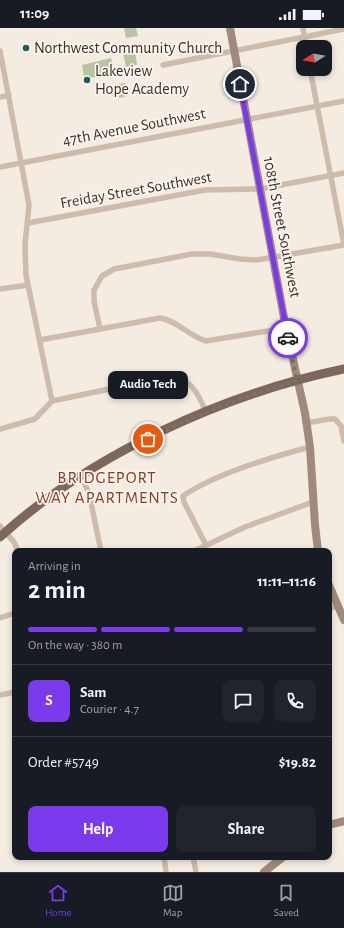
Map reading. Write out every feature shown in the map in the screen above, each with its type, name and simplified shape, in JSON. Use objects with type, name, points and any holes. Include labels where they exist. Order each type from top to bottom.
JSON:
[{"type":"main road","points":[[2,532],[52,495],[140,443],[206,412],[254,394],[344,369]]},
{"type":"street","name":"108th Street Southwest","points":[[230,28],[286,328],[306,423],[310,447],[318,548]]},
{"type":"street","points":[[303,28],[305,40]]},
{"type":"street","points":[[163,65],[344,29]]},
{"type":"street","points":[[0,51],[28,200],[28,223],[24,260],[52,401]]},
{"type":"street","points":[[100,329],[94,301],[94,290],[102,276],[114,269],[198,253],[246,260],[273,258],[344,245],[311,76]]},
{"type":"street","points":[[0,97],[8,95]]},
{"type":"street","name":"47th Avenue Southwest","points":[[0,167],[344,101]]},
{"type":"street","name":"Freiday Street Southwest","points":[[28,223],[205,190],[260,189],[344,173]]},
{"type":"street","points":[[0,289],[28,285]]},
{"type":"street","points":[[40,340],[160,318],[171,321],[197,338],[211,341],[286,328]]},
{"type":"street","points":[[0,429],[35,418],[52,401],[173,377],[185,380],[193,386],[206,412]]},
{"type":"street","points":[[306,423],[330,418],[336,419],[341,426],[344,441]]},
{"type":"street","points":[[206,545],[183,501],[183,496],[229,474],[282,454],[310,447]]},
{"type":"street","points":[[81,477],[88,494],[100,548]]},
{"type":"street","points":[[200,548],[263,520],[313,502]]},
{"type":"street","points":[[2,532],[14,542],[17,548]]},
{"type":"street","points":[[332,592],[344,620]]},
{"type":"street","points":[[332,608],[338,606]]},
{"type":"street","points":[[0,618],[12,614]]},
{"type":"street","points":[[0,695],[12,693]]},
{"type":"street","points":[[332,824],[344,821]]},
{"type":"street","points":[[164,860],[166,872]]},
{"type":"street","points":[[194,860],[196,872]]},
{"type":"street","points":[[264,872],[279,860]]},
{"type":"green space","points":[[124,28],[136,28],[138,36],[126,38]]},
{"type":"green space","points":[[135,51],[137,65],[126,67],[123,53]]},
{"type":"green space","points":[[111,58],[114,69],[99,73],[99,77],[84,78],[82,65]]},
{"type":"green space","points":[[125,83],[127,96],[119,98],[118,84]]},
{"type":"way so far","points":[[148,439],[173,426],[234,401],[274,387],[297,381],[288,338]]},
{"type":"place","name":"Northwest Community Church","points":[[26,48]]},
{"type":"place","name":"Lakeview Hope Academy","points":[[87,80]]},
{"type":"place","name":"Audio Tech","points":[[148,439]]},
{"type":"district","name":"BRIDGEPORT WAY APARTMENTS","points":[[107,487]]},
{"type":"route","points":[[240,84],[288,338]]}]
